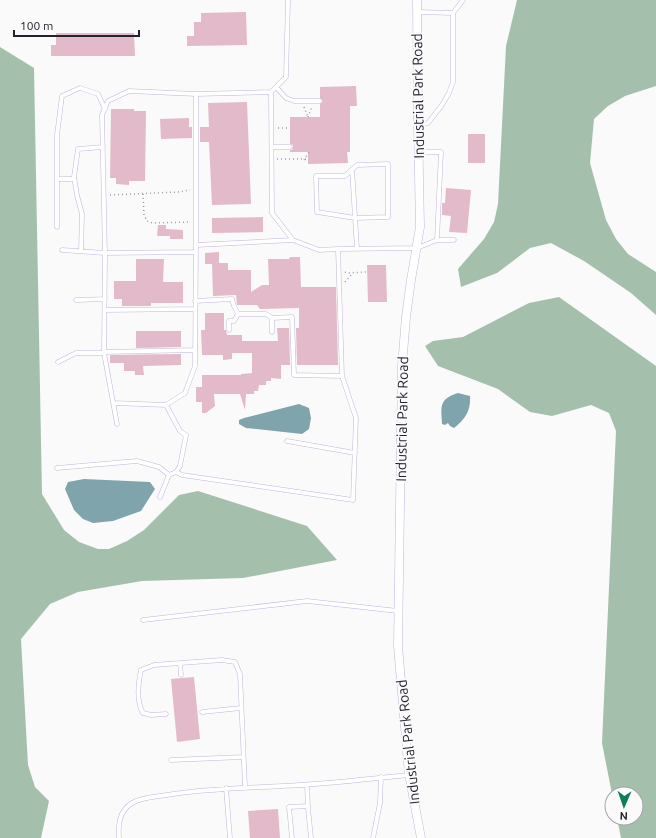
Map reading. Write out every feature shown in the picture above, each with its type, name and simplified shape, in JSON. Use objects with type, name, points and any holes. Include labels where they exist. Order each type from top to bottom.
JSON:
[{"type":"street","name":"Industrial Park Road","points":[[417,0],[420,227],[407,310],[402,366],[398,646],[409,774],[421,838]]},
{"type":"lane","points":[[117,424],[104,352],[105,253],[102,115],[108,101],[129,91],[196,94],[271,92],[286,77],[288,0]]},
{"type":"lane","points":[[418,124],[428,122],[442,105],[453,82],[453,13],[463,0]]},
{"type":"lane","points":[[417,12],[453,13]]},
{"type":"lane","points":[[276,87],[286,98],[294,101],[320,101]]},
{"type":"lane","points":[[57,227],[58,134],[62,96],[80,88],[98,94],[105,109]]},
{"type":"lane","points":[[271,92],[272,213],[293,240]]},
{"type":"lane","points":[[114,403],[166,405],[185,393],[195,366],[196,94]]},
{"type":"lane","points":[[81,251],[82,214],[76,195],[74,179],[78,149],[103,147]]},
{"type":"lane","points":[[272,147],[290,147]]},
{"type":"lane","points":[[418,152],[441,152],[437,240]]},
{"type":"lane","points":[[357,164],[388,164],[388,217],[354,218],[317,212],[316,176],[346,176],[357,164]]},
{"type":"lane","points":[[352,169],[356,248]]},
{"type":"lane","points":[[58,179],[74,179]]},
{"type":"lane","points":[[196,245],[293,240],[319,250],[356,248],[417,248],[437,240],[454,240]]},
{"type":"lane","points":[[176,472],[182,475],[353,500],[356,418],[342,376],[338,249]]},
{"type":"lane","points":[[62,250],[105,253],[196,252]]},
{"type":"lane","points":[[76,300],[105,299]]},
{"type":"lane","points":[[196,301],[232,299],[238,314]]},
{"type":"lane","points":[[105,310],[195,309]]},
{"type":"lane","points":[[238,314],[266,314],[272,318],[292,317],[294,375],[342,376]]},
{"type":"lane","points":[[229,330],[229,321],[234,321],[238,314]]},
{"type":"lane","points":[[272,318],[272,332]]},
{"type":"lane","points":[[58,362],[76,353],[195,350]]},
{"type":"lane","points":[[160,496],[169,475],[176,472],[180,466],[186,435],[180,431],[166,405]]},
{"type":"lane","points":[[287,441],[355,453]]},
{"type":"lane","points":[[57,468],[136,461],[158,466],[169,475]]},
{"type":"lane","points":[[143,620],[307,601],[399,611]]},
{"type":"lane","points":[[166,714],[151,715],[143,713],[140,707],[138,682],[141,670],[154,665],[222,660],[235,662],[240,674],[245,787]]},
{"type":"lane","points":[[180,663],[181,675]]},
{"type":"lane","points":[[202,712],[241,708]]},
{"type":"lane","points":[[171,760],[243,757]]},
{"type":"lane","points":[[119,838],[119,823],[121,814],[132,803],[143,798],[226,788],[308,785],[409,774]]},
{"type":"lane","points":[[373,838],[380,803],[381,777]]},
{"type":"lane","points":[[308,785],[311,838]]},
{"type":"lane","points":[[226,788],[230,838]]},
{"type":"lane","points":[[292,838],[288,807],[308,806]]},
{"type":"path","points":[[302,101],[308,117],[314,101]]},
{"type":"path","points":[[276,128],[290,128]]},
{"type":"path","points":[[304,160],[309,152]]},
{"type":"path","points":[[277,160],[308,159]]},
{"type":"path","points":[[104,195],[178,192],[196,189]]},
{"type":"path","points":[[143,194],[144,215],[147,221],[153,223],[196,222]]},
{"type":"path","points":[[338,265],[347,273],[367,272]]},
{"type":"green space","points":[[517,0],[656,0],[656,86],[625,96],[608,106],[594,119],[590,163],[606,220],[616,239],[628,254],[656,272],[656,315],[631,293],[584,261],[551,243],[530,248],[497,273],[461,287],[458,269],[484,239],[494,222],[498,204],[506,46]]},
{"type":"green space","points":[[0,47],[34,68],[42,494],[64,530],[79,542],[98,549],[109,549],[127,541],[144,530],[179,495],[198,491],[307,526],[337,560],[243,578],[142,581],[78,592],[50,604],[21,639],[28,765],[35,787],[49,801],[41,838],[0,838]]},
{"type":"green space","points":[[559,297],[656,366],[656,838],[621,838],[619,826],[644,826],[644,786],[610,786],[602,743],[616,431],[609,413],[591,405],[552,416],[530,412],[498,389],[438,366],[425,346],[433,341],[463,337],[529,303]]},
{"type":"water","points":[[458,393],[470,396],[470,401],[466,414],[454,428],[448,423],[445,425],[442,424],[441,412],[444,401],[452,395]]},
{"type":"water","points":[[299,404],[309,408],[311,418],[309,429],[302,434],[246,428],[239,424],[239,420],[244,418]]},
{"type":"water","points":[[84,479],[150,482],[155,489],[141,511],[113,521],[93,523],[83,519],[74,510],[65,489],[68,482]]},
{"type":"building","points":[[246,12],[247,45],[187,46],[187,36],[194,36],[194,22],[201,22],[201,13]]},
{"type":"building","points":[[56,33],[134,33],[135,56],[51,56],[51,45],[56,45]]},
{"type":"building","points":[[356,86],[357,106],[350,106],[350,152],[347,152],[348,163],[308,164],[308,152],[290,152],[293,145],[290,144],[290,117],[320,117],[320,104],[323,101],[320,98],[320,87]]},
{"type":"building","points":[[247,102],[251,204],[212,205],[209,142],[200,142],[200,127],[209,127],[208,103]]},
{"type":"building","points":[[111,109],[134,109],[134,111],[146,111],[145,181],[129,181],[129,185],[116,184],[116,178],[110,178]]},
{"type":"building","points":[[189,118],[189,127],[192,127],[192,138],[161,139],[160,119]]},
{"type":"building","points":[[468,134],[485,134],[485,163],[468,163]]},
{"type":"building","points":[[446,188],[471,190],[467,233],[449,232],[451,216],[442,215],[442,203],[445,203]]},
{"type":"building","points":[[263,217],[263,232],[212,233],[212,218]]},
{"type":"building","points":[[158,225],[166,225],[166,229],[183,230],[183,239],[170,239],[170,236],[157,236]]},
{"type":"building","points":[[219,252],[219,263],[228,263],[228,270],[251,270],[251,292],[262,285],[269,285],[268,259],[289,259],[290,257],[300,257],[301,287],[336,287],[338,365],[297,365],[296,328],[299,328],[299,308],[260,309],[257,305],[237,305],[236,295],[213,296],[212,264],[205,264],[205,253]]},
{"type":"building","points":[[136,259],[164,259],[163,282],[183,282],[183,303],[151,303],[151,306],[122,306],[122,299],[114,299],[114,281],[136,281]]},
{"type":"building","points":[[367,265],[386,265],[387,302],[368,302]]},
{"type":"building","points":[[205,313],[224,313],[224,330],[226,330],[227,335],[242,335],[242,341],[278,341],[277,328],[289,328],[290,365],[281,365],[281,379],[271,378],[271,381],[266,381],[266,385],[259,385],[258,391],[254,391],[254,394],[246,394],[245,410],[240,394],[214,394],[215,406],[206,413],[202,413],[202,402],[196,402],[196,387],[202,387],[202,375],[241,375],[252,373],[252,353],[232,353],[232,359],[223,360],[223,355],[202,355],[201,330],[205,330]]},
{"type":"building","points":[[136,331],[181,331],[181,347],[136,348]]},
{"type":"building","points":[[181,354],[181,365],[143,366],[144,375],[135,375],[135,371],[124,371],[124,363],[110,363],[110,355]]},
{"type":"building","points":[[194,677],[200,739],[177,742],[171,679]]},
{"type":"building","points":[[278,809],[280,838],[250,838],[248,811]]}]
